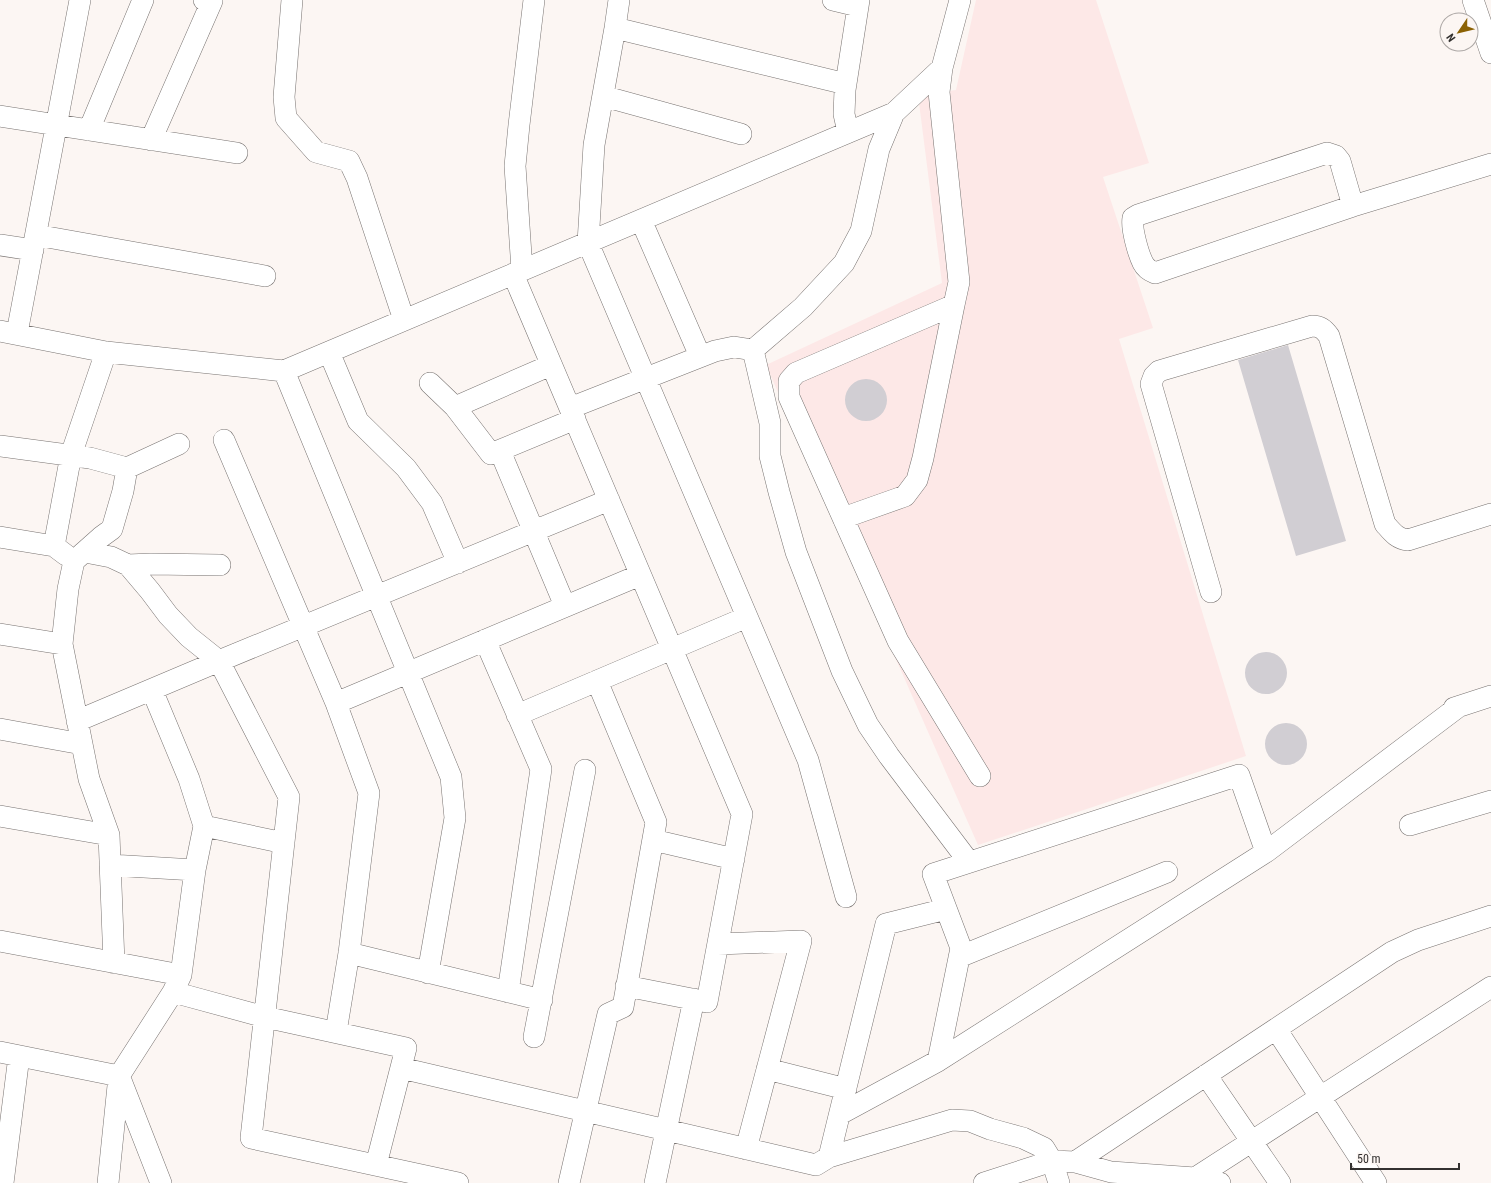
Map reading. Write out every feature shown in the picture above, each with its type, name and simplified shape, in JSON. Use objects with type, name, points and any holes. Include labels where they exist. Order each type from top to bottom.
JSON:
[{"type":"street","points":[[80,0],[34,243],[8,332],[106,352],[284,371],[894,112],[942,68]]},
{"type":"street","points":[[89,130],[143,0]]},
{"type":"street","points":[[151,140],[212,1],[204,0]]},
{"type":"street","points":[[292,0],[284,97],[286,118],[316,152],[349,161],[357,178],[404,320]]},
{"type":"street","points":[[534,0],[515,166],[517,272],[572,414],[742,814],[707,1002],[626,986]]},
{"type":"street","points":[[619,0],[594,146],[588,242],[808,760],[846,897]]},
{"type":"street","points":[[833,0],[858,3],[846,84],[844,114],[848,132]]},
{"type":"street","points":[[843,518],[905,496],[917,480],[923,458],[959,282],[939,92],[942,68],[960,0]]},
{"type":"street","points":[[1473,0],[1491,52]]},
{"type":"street","points":[[615,28],[846,84]]},
{"type":"street","points":[[603,96],[741,134]]},
{"type":"street","points":[[430,383],[455,407],[491,454],[500,451],[646,378],[700,356],[734,347],[753,350],[803,307],[844,263],[861,232],[879,149],[894,112]]},
{"type":"street","points":[[0,116],[237,153]]},
{"type":"street","points":[[1353,206],[1340,161],[1336,156],[1327,153],[1138,214],[1133,218],[1132,226],[1143,263],[1148,270],[1155,273],[1353,206],[1491,164]]},
{"type":"street","points":[[641,220],[700,356]]},
{"type":"street","points":[[0,245],[34,243],[265,276]]},
{"type":"street","points":[[954,305],[796,373],[789,381],[789,397],[898,641],[980,776]]},
{"type":"street","points":[[1211,592],[1151,384],[1154,376],[1159,371],[1312,326],[1318,326],[1325,330],[1329,336],[1385,524],[1395,535],[1402,539],[1408,540],[1491,514]]},
{"type":"street","points":[[753,350],[770,423],[770,456],[779,492],[796,552],[842,671],[868,725],[889,756],[969,862]]},
{"type":"street","points":[[54,546],[71,455],[106,352]]},
{"type":"street","points":[[329,352],[358,421],[406,468],[432,503],[458,563]]},
{"type":"street","points":[[455,407],[552,365]]},
{"type":"street","points":[[284,371],[451,777],[455,818],[428,973]]},
{"type":"street","points":[[224,440],[336,703],[369,793],[349,953],[336,1032]]},
{"type":"street","points":[[0,446],[90,458],[127,468],[179,444]]},
{"type":"street","points":[[500,451],[565,606]]},
{"type":"street","points":[[127,468],[123,491],[112,529],[119,561],[150,591],[168,615],[189,637],[219,661],[289,797],[251,1138],[458,1183]]},
{"type":"street","points":[[78,721],[303,626],[609,500]]},
{"type":"street","points":[[112,529],[80,556],[68,589],[62,644],[89,779],[109,835],[114,963]]},
{"type":"street","points":[[0,537],[54,546],[80,556],[119,561],[151,564],[220,564]]},
{"type":"street","points":[[336,703],[640,575]]},
{"type":"street","points":[[517,715],[747,617]]},
{"type":"street","points":[[0,634],[62,644]]},
{"type":"street","points":[[485,640],[541,769],[508,992]]},
{"type":"street","points":[[570,1183],[608,1014],[623,1007],[656,822],[597,681]]},
{"type":"street","points":[[108,1183],[119,1076],[177,983],[195,870],[204,826],[189,778],[152,690]]},
{"type":"street","points":[[840,1114],[938,1061],[1266,852],[1456,707],[1491,696]]},
{"type":"street","points":[[0,729],[82,744]]},
{"type":"street","points":[[534,1037],[585,770]]},
{"type":"street","points":[[938,1061],[961,948],[933,874],[1239,775],[1266,852]]},
{"type":"street","points":[[1410,825],[1491,801]]},
{"type":"street","points":[[0,816],[109,835]]},
{"type":"street","points":[[204,826],[284,844]]},
{"type":"street","points":[[653,840],[734,858]]},
{"type":"street","points":[[110,865],[195,870]]},
{"type":"street","points":[[959,956],[1167,872]]},
{"type":"street","points":[[830,1157],[886,924],[946,908]]},
{"type":"street","points":[[1075,1162],[1392,952],[1418,940],[1491,916]]},
{"type":"street","points":[[0,941],[114,963],[177,983],[264,1017],[406,1048],[376,1165]]},
{"type":"street","points":[[718,944],[801,941],[746,1148]]},
{"type":"street","points":[[349,953],[542,1000]]},
{"type":"street","points":[[1195,1178],[1491,987]]},
{"type":"street","points":[[654,1183],[694,1000]]},
{"type":"street","points":[[1276,1029],[1376,1183]]},
{"type":"street","points":[[3,1183],[10,1054],[119,1076]]},
{"type":"street","points":[[401,1068],[816,1164],[830,1157],[952,1120],[970,1121],[990,1129],[1023,1138],[1044,1148],[1052,1161],[1059,1183]]},
{"type":"street","points":[[767,1069],[846,1089]]},
{"type":"street","points":[[1206,1075],[1280,1183]]},
{"type":"street","points":[[119,1076],[162,1183]]},
{"type":"street","points":[[984,1183],[1052,1161],[1075,1162],[1112,1177],[1195,1178],[1220,1183]]},
{"type":"shaded area","points":[[976,0],[1096,0],[1149,163],[1103,177],[1153,328],[1119,339],[1246,756],[978,845],[766,365],[942,283],[918,95],[956,90]]},
{"type":"building","points":[[1288,345],[1346,541],[1296,556],[1238,360]]},
{"type":"building","points":[[866,379],[881,385],[887,400],[881,415],[866,421],[851,415],[845,400],[851,385]]},
{"type":"building","points":[[1262,652],[1270,652],[1278,655],[1284,661],[1287,673],[1284,685],[1278,691],[1270,694],[1262,694],[1254,691],[1248,685],[1245,677],[1245,669],[1248,661],[1254,655]]},
{"type":"building","points":[[1282,723],[1290,723],[1298,726],[1304,732],[1307,744],[1304,756],[1298,762],[1290,765],[1282,765],[1274,762],[1268,756],[1265,748],[1265,740],[1268,732],[1274,726]]}]
